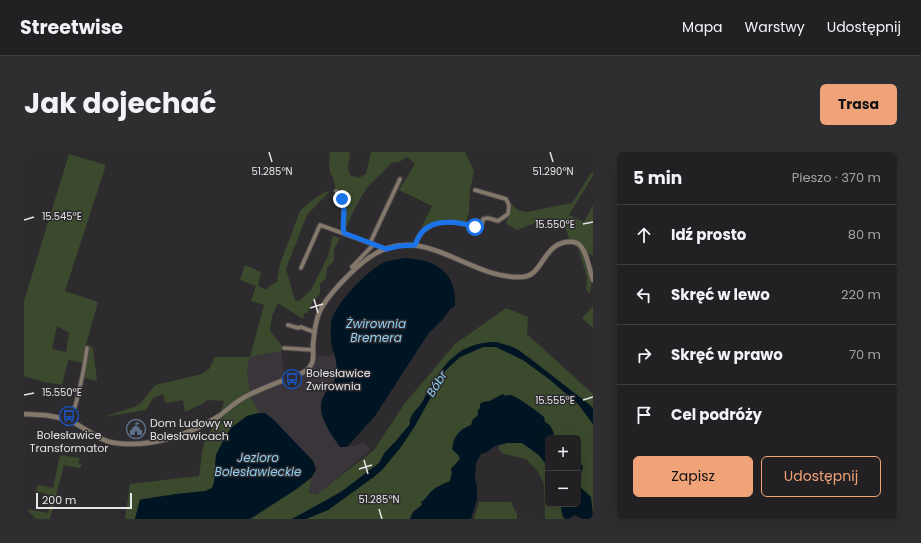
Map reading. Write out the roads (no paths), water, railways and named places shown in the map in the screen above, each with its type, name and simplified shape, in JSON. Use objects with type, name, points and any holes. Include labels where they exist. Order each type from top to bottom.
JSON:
[{"type":"street","points":[[352,267],[372,243],[400,179]]},
{"type":"street","points":[[415,245],[423,231],[430,226],[447,222],[461,222],[479,228],[482,225],[483,219],[488,218],[498,221],[508,214],[509,205],[506,199],[475,190]]},
{"type":"street","points":[[336,191],[341,196],[345,208],[343,222],[344,233]]},
{"type":"street","points":[[301,268],[320,225],[386,249]]},
{"type":"street","points":[[24,414],[59,417],[71,421],[106,441],[114,443],[142,443],[166,439],[199,427],[221,415],[241,399],[309,369],[313,362],[314,332],[319,313],[328,298],[360,264],[386,249],[415,245],[439,251],[485,271],[527,277],[534,273],[551,249],[564,243],[575,242],[581,245],[585,252],[593,280]]},
{"type":"street","points":[[288,325],[298,328],[301,327],[314,332]]},
{"type":"street","points":[[71,421],[79,397],[87,348]]},
{"type":"street","points":[[284,348],[313,350]]},
{"type":"water","name":"Żwirownia Bremera","points":[[406,258],[427,262],[442,270],[448,276],[452,284],[455,294],[455,306],[450,309],[444,318],[428,334],[375,416],[347,447],[340,447],[324,422],[321,408],[321,402],[324,395],[333,383],[337,370],[331,338],[331,323],[333,316],[338,307],[361,279],[385,262]]},
{"type":"water","name":"Bóbr","points":[[496,342],[513,347],[520,351],[590,405],[593,408],[593,424],[578,404],[549,379],[523,360],[496,347],[483,347],[460,357],[446,370],[415,426],[401,447],[382,470],[328,510],[306,519],[292,519],[341,492],[379,463],[385,452],[410,424],[411,417],[421,404],[443,368],[460,352],[482,343]]},
{"type":"water","points":[[503,394],[505,396],[511,395],[544,417],[545,422],[551,427],[553,435],[545,435],[545,463],[538,454],[522,443],[507,443],[495,446],[487,452],[481,454],[476,463],[475,479],[477,499],[471,519],[410,519],[413,512],[422,505],[421,502],[432,491],[450,481],[452,473],[451,469],[460,459],[452,449],[454,440],[460,431],[471,425],[473,419],[478,416],[480,404]]},
{"type":"water","name":"Jezioro Bolesławieckie","points":[[265,413],[273,419],[313,461],[316,470],[311,478],[250,519],[135,519],[140,500],[205,491],[212,488],[214,482],[216,455],[226,435],[231,428],[247,416]]},
{"type":"water","points":[[581,488],[591,497],[593,519],[582,519],[575,515],[565,519],[561,508],[581,507]]},
{"type":"place","name":"Bolesławice Żwirownia","points":[[292,379]]},
{"type":"place","name":"Bolesławice Transformator","points":[[69,416]]},
{"type":"place","name":"Dom Ludowy w Bolesławicach","points":[[136,429]]}]
